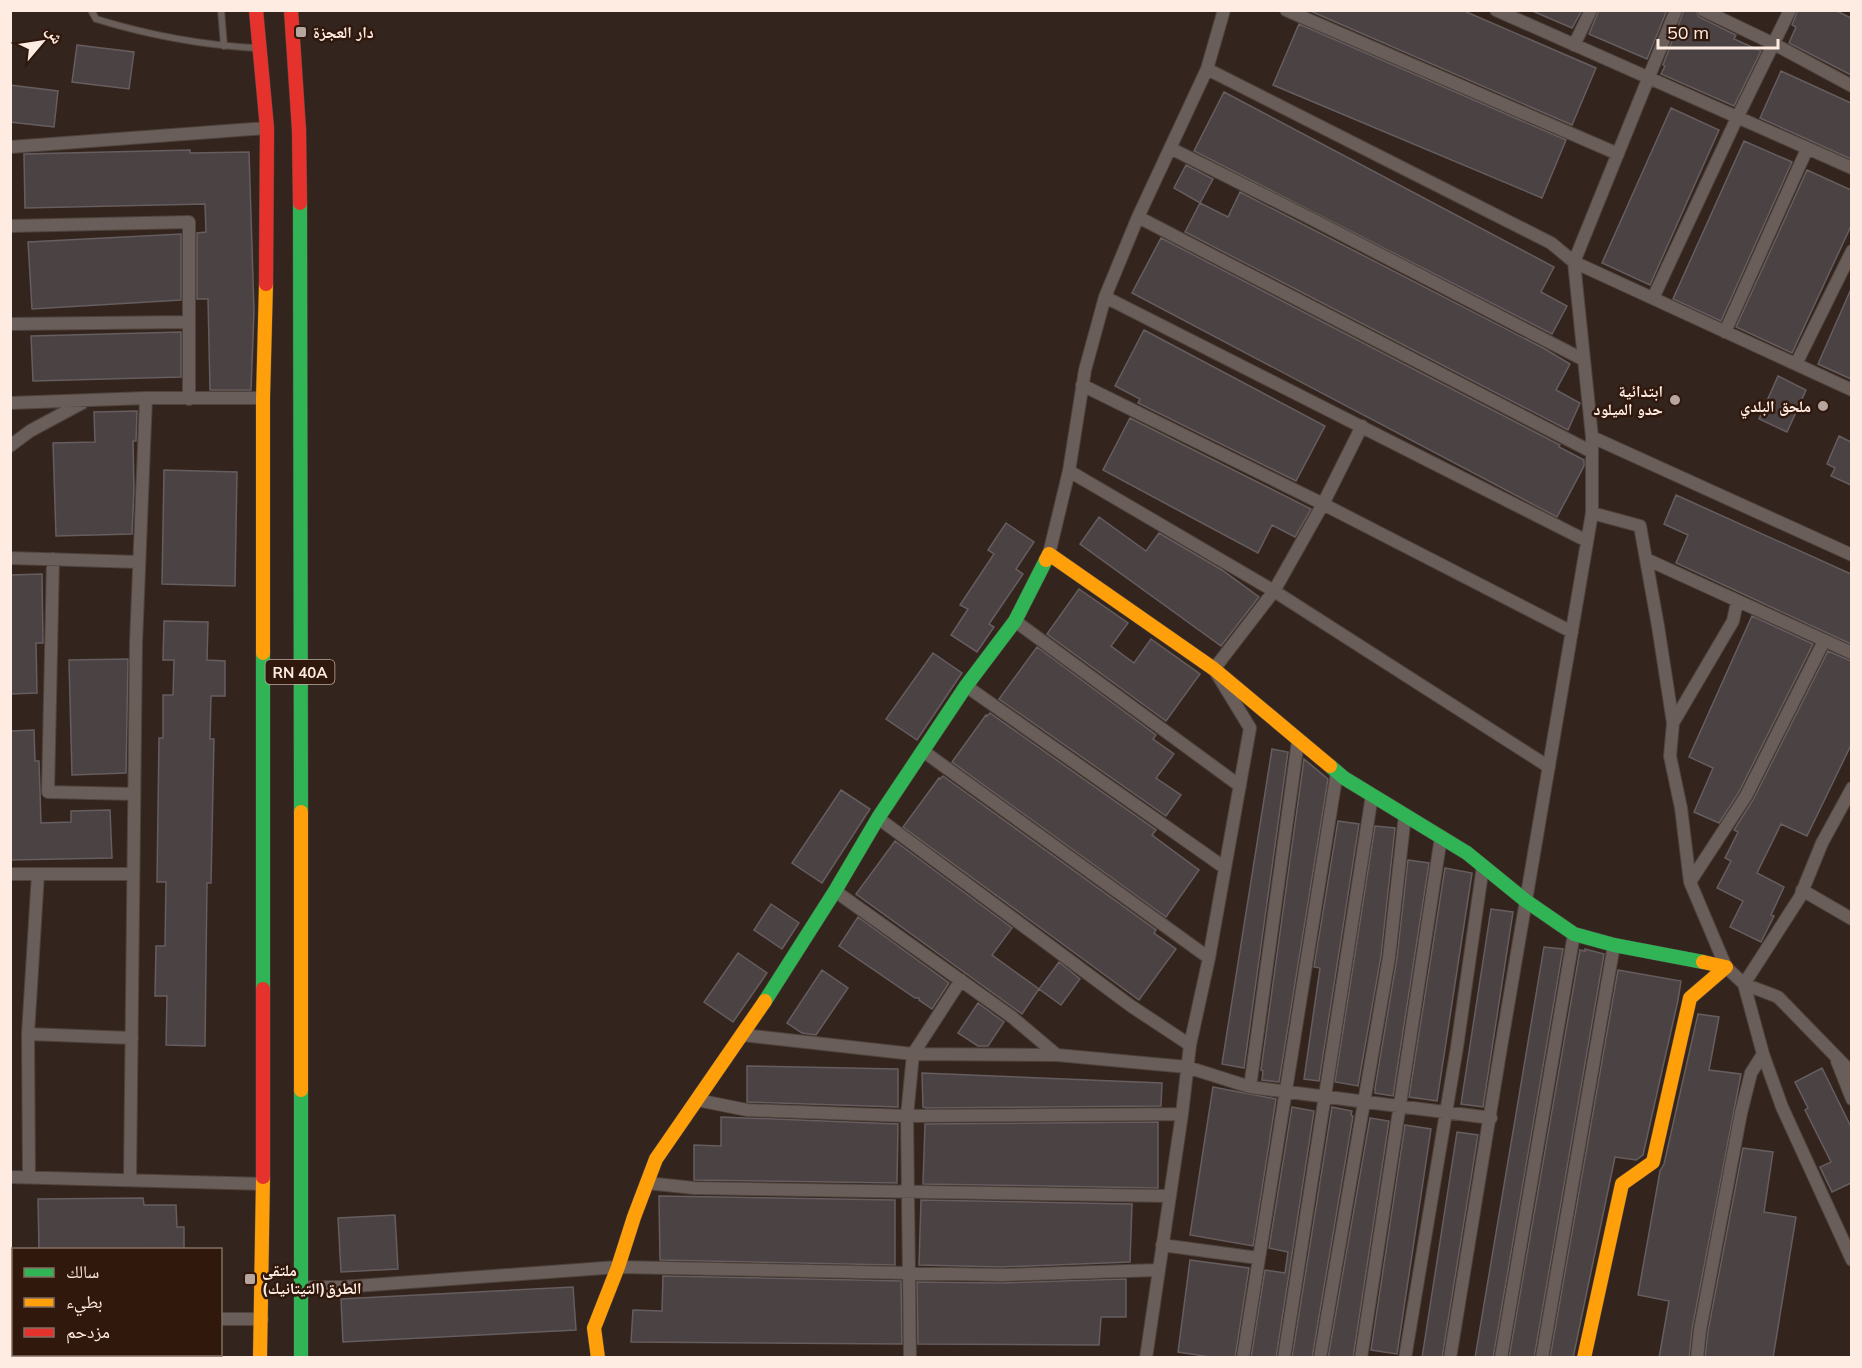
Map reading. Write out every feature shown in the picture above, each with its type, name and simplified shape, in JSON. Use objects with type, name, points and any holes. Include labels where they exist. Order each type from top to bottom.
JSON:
[{"type":"main road","name":"RN 40A","points":[[256,10],[267,128],[268,227],[263,398],[263,1184],[260,1358]]},
{"type":"main road","name":"RN 40A","points":[[291,10],[299,130],[300,211],[301,1358]]},
{"type":"main road","points":[[598,1358],[594,1328],[618,1268],[656,1159],[743,1035],[835,891],[878,818],[966,686],[1015,621],[1049,554],[1214,669],[1337,772],[1441,837],[1574,934],[1614,945],[1726,968]]},
{"type":"main road","points":[[1584,1358],[1622,1184],[1653,1162],[1690,998],[1726,968]]},
{"type":"street","points":[[1049,554],[1069,471],[1082,385],[1105,297],[1138,217],[1207,69],[1224,10]]},
{"type":"street","points":[[1286,10],[1618,154]]},
{"type":"street","points":[[1574,45],[1591,10]]},
{"type":"street","points":[[1450,1358],[1592,513],[1592,437],[1574,262],[1676,10]]},
{"type":"street","points":[[1703,10],[1774,44],[1851,86]]},
{"type":"street","points":[[1653,298],[1790,10]]},
{"type":"street","points":[[1499,11],[1851,168]]},
{"type":"street","points":[[1207,69],[1551,243],[1574,262],[1851,390]]},
{"type":"street","points":[[10,147],[267,128]]},
{"type":"street","points":[[1170,148],[1584,360]]},
{"type":"street","points":[[1725,332],[1807,148]]},
{"type":"street","points":[[1138,217],[1592,452]]},
{"type":"street","points":[[10,226],[189,222],[187,322],[189,399]]},
{"type":"street","points":[[1796,364],[1851,251]]},
{"type":"street","points":[[1105,297],[1587,542]]},
{"type":"street","points":[[10,324],[187,322]]},
{"type":"street","points":[[1082,385],[1323,504],[1572,632]]},
{"type":"street","points":[[10,403],[146,398],[263,398]]},
{"type":"street","points":[[130,1179],[136,643],[146,398]]},
{"type":"street","points":[[10,446],[30,431],[88,400]]},
{"type":"street","points":[[1146,1358],[1190,1045],[1209,958],[1250,728],[1214,669],[1274,591],[1323,504],[1362,426]]},
{"type":"street","points":[[1592,437],[1851,555]]},
{"type":"street","points":[[1069,471],[1274,591],[1549,767]]},
{"type":"street","points":[[1592,513],[1640,526],[1673,723],[1670,756],[1681,808],[1690,882],[1726,968],[1744,984],[1778,997],[1851,1073]]},
{"type":"street","points":[[10,558],[140,562]]},
{"type":"street","points":[[53,559],[48,792],[134,794]]},
{"type":"street","points":[[1646,559],[1851,653]]},
{"type":"street","points":[[1673,723],[1733,621],[1737,602]]},
{"type":"street","points":[[1015,621],[1240,786]]},
{"type":"street","points":[[1690,882],[1746,796],[1824,641]]},
{"type":"street","points":[[966,686],[1225,868]]},
{"type":"street","points":[[1250,1087],[1298,741]]},
{"type":"street","points":[[923,751],[1209,958]]},
{"type":"street","points":[[1243,1358],[1337,772]]},
{"type":"street","points":[[1851,788],[1822,843],[1802,891],[1744,984],[1763,1054],[1782,1107],[1851,1260]]},
{"type":"street","points":[[1284,1358],[1372,795]]},
{"type":"street","points":[[1320,1358],[1389,957],[1405,815]]},
{"type":"street","points":[[878,818],[1131,1006],[1190,1045]]},
{"type":"street","points":[[1361,1358],[1441,837]]},
{"type":"street","points":[[1405,1358],[1446,1112],[1483,866]]},
{"type":"street","points":[[10,873],[134,874]]},
{"type":"street","points":[[29,1178],[28,1034],[38,874]]},
{"type":"street","points":[[835,891],[1012,1017],[1057,1055]]},
{"type":"street","points":[[1802,891],[1851,919]]},
{"type":"street","points":[[1501,1358],[1574,934]]},
{"type":"street","points":[[1542,1358],[1614,945]]},
{"type":"street","points":[[910,1358],[907,1116],[913,1054],[961,980]]},
{"type":"street","points":[[28,1034],[132,1038]]},
{"type":"street","points":[[743,1035],[913,1054],[1057,1055],[1187,1068],[1250,1087],[1491,1118]]},
{"type":"street","points":[[1697,1358],[1700,1330],[1741,1113],[1751,1073],[1763,1054]]},
{"type":"street","points":[[1835,1056],[1851,1098]]},
{"type":"street","points":[[697,1100],[747,1110],[907,1116],[1182,1114]]},
{"type":"street","points":[[10,1177],[263,1184]]},
{"type":"street","points":[[647,1183],[694,1188],[1170,1196]]},
{"type":"street","points":[[1162,1245],[1258,1258]]},
{"type":"street","points":[[301,1287],[342,1287],[618,1268],[1001,1275],[1158,1270]]},
{"type":"street","points":[[222,1319],[262,1319]]},
{"type":"lane","points":[[91,10],[96,19],[146,34],[224,46],[258,48]]},
{"type":"lane","points":[[221,10],[224,46]]},
{"type":"building","points":[[1308,10],[1462,10],[1596,68],[1572,125]]},
{"type":"building","points":[[1530,10],[1582,10],[1572,28]]},
{"type":"building","points":[[1599,10],[1667,10],[1647,59],[1589,34]]},
{"type":"building","points":[[1684,10],[1695,10],[1699,17],[1736,35],[1734,39],[1761,51],[1734,106],[1661,74]]},
{"type":"building","points":[[1798,10],[1835,10],[1851,18],[1851,75],[1789,43],[1796,27],[1792,25]]},
{"type":"building","points":[[1299,24],[1566,140],[1542,198],[1273,85]]},
{"type":"building","points":[[77,45],[134,52],[129,89],[72,82]]},
{"type":"building","points":[[1781,71],[1851,103],[1851,159],[1760,118]]},
{"type":"building","points":[[10,85],[58,91],[54,127],[10,122]]},
{"type":"building","points":[[1224,92],[1554,267],[1541,292],[1567,306],[1552,334],[1194,151]]},
{"type":"building","points":[[1671,108],[1719,130],[1650,285],[1602,263]]},
{"type":"building","points":[[1744,141],[1792,162],[1721,321],[1673,299]]},
{"type":"building","points":[[190,150],[190,153],[249,152],[254,311],[251,390],[210,390],[208,299],[197,299],[197,233],[206,232],[205,204],[25,208],[24,154]]},
{"type":"building","points":[[1186,165],[1213,179],[1200,203],[1174,188]]},
{"type":"building","points":[[1807,170],[1851,190],[1851,226],[1792,353],[1736,327]]},
{"type":"building","points":[[1240,192],[1570,364],[1556,390],[1580,403],[1568,430],[1185,232],[1200,203],[1228,217]]},
{"type":"building","points":[[181,234],[181,300],[32,309],[28,242]]},
{"type":"building","points":[[1161,238],[1560,445],[1559,447],[1584,460],[1584,466],[1557,517],[1132,293]]},
{"type":"building","points":[[1851,289],[1851,379],[1818,364]]},
{"type":"building","points":[[1144,330],[1325,426],[1296,481],[1138,403],[1140,399],[1115,386]]},
{"type":"building","points":[[181,332],[181,377],[33,381],[31,336]]},
{"type":"building","points":[[1778,376],[1806,390],[1787,432],[1759,419]]},
{"type":"building","points":[[137,411],[136,441],[133,441],[132,534],[56,536],[53,443],[95,442],[94,412]]},
{"type":"building","points":[[1130,418],[1311,509],[1295,537],[1272,525],[1258,553],[1103,470]]},
{"type":"building","points":[[1839,436],[1851,442],[1851,485],[1831,476],[1835,468],[1827,464]]},
{"type":"building","points":[[164,470],[237,472],[235,586],[162,584]]},
{"type":"building","points":[[1676,495],[1851,574],[1851,644],[1676,563],[1688,535],[1664,524]]},
{"type":"building","points":[[1099,517],[1146,551],[1159,533],[1222,570],[1259,597],[1221,646],[1080,544]]},
{"type":"building","points":[[1006,523],[1034,542],[1016,569],[1023,574],[989,624],[994,627],[977,652],[951,635],[968,609],[960,605],[994,554],[988,550]]},
{"type":"building","points":[[42,574],[43,643],[36,643],[37,693],[10,694],[10,575]]},
{"type":"building","points":[[1079,589],[1128,623],[1111,646],[1134,663],[1151,639],[1200,674],[1166,721],[1047,634]]},
{"type":"building","points":[[1752,616],[1813,644],[1739,792],[1719,823],[1694,812],[1713,768],[1689,757]]},
{"type":"building","points":[[164,621],[208,622],[207,660],[225,661],[225,696],[211,696],[210,739],[214,739],[211,883],[207,883],[205,1046],[166,1045],[167,996],[155,996],[156,946],[165,946],[166,882],[157,882],[159,738],[163,738],[163,695],[173,695],[174,660],[163,660]]},
{"type":"building","points":[[1037,647],[1156,735],[1153,739],[1174,754],[1156,778],[1181,795],[1166,816],[999,699]]},
{"type":"building","points":[[1828,651],[1851,661],[1851,745],[1807,836],[1781,824],[1757,873],[1784,887],[1771,915],[1774,916],[1761,942],[1730,927],[1743,901],[1717,888],[1731,861],[1725,858],[1738,832],[1734,830],[1753,800]]},
{"type":"building","points":[[933,653],[962,673],[917,740],[886,719]]},
{"type":"building","points":[[128,659],[126,773],[72,775],[69,660]]},
{"type":"building","points":[[990,713],[1156,830],[1152,835],[1199,870],[1166,917],[952,762],[986,715]]},
{"type":"building","points":[[34,730],[35,761],[39,761],[41,823],[71,822],[71,811],[110,810],[112,858],[10,860],[10,731]]},
{"type":"building","points":[[1272,749],[1288,752],[1244,1068],[1222,1064]]},
{"type":"building","points":[[1304,759],[1328,779],[1279,1082],[1262,1080],[1263,1071],[1261,1070]]},
{"type":"building","points":[[943,776],[1156,930],[1154,933],[1176,949],[1139,1000],[903,827],[939,778]]},
{"type":"building","points":[[841,790],[870,809],[822,883],[792,863]]},
{"type":"building","points":[[1338,821],[1359,824],[1319,1081],[1304,1079],[1320,968],[1314,967]]},
{"type":"building","points":[[1375,826],[1395,828],[1381,956],[1358,1086],[1335,1082]]},
{"type":"building","points":[[895,841],[1012,928],[992,955],[1039,989],[1022,1014],[856,894]]},
{"type":"building","points":[[1408,860],[1429,863],[1393,1096],[1375,1093],[1375,1088],[1397,958]]},
{"type":"building","points":[[1445,868],[1472,873],[1437,1101],[1409,1097]]},
{"type":"building","points":[[771,904],[799,923],[782,949],[754,930]]},
{"type":"building","points":[[1491,909],[1513,912],[1483,1107],[1461,1104]]},
{"type":"building","points":[[858,917],[949,983],[932,1009],[919,998],[915,998],[839,946]]},
{"type":"building","points":[[1544,947],[1563,949],[1493,1358],[1475,1358]]},
{"type":"building","points":[[1585,949],[1604,954],[1534,1358],[1509,1358],[1580,950],[1585,951]]},
{"type":"building","points":[[738,953],[767,973],[733,1022],[704,1002]]},
{"type":"building","points":[[1059,962],[1080,979],[1061,1005],[1039,989]]},
{"type":"building","points":[[822,970],[848,988],[816,1035],[802,1033],[787,1023]]},
{"type":"building","points":[[1618,970],[1681,981],[1678,1000],[1643,1155],[1636,1160],[1615,1157],[1573,1358],[1550,1358]]},
{"type":"building","points":[[978,1003],[1004,1022],[988,1046],[978,1046],[958,1033]]},
{"type":"building","points":[[1698,1014],[1719,1017],[1709,1070],[1741,1074],[1692,1329],[1689,1358],[1659,1358],[1669,1301],[1638,1295],[1660,1171],[1664,1164]]},
{"type":"building","points":[[747,1066],[898,1069],[898,1107],[747,1102]]},
{"type":"building","points":[[1822,1068],[1851,1127],[1851,1183],[1832,1192],[1820,1167],[1831,1162],[1805,1110],[1808,1108],[1795,1082]]},
{"type":"building","points":[[922,1073],[1162,1083],[1161,1106],[926,1108],[923,1107]]},
{"type":"building","points":[[1213,1087],[1276,1099],[1253,1246],[1190,1235]]},
{"type":"building","points":[[1292,1107],[1314,1111],[1276,1358],[1251,1358],[1265,1270],[1285,1273],[1288,1252],[1269,1248]]},
{"type":"building","points":[[1332,1107],[1352,1111],[1353,1116],[1312,1358],[1292,1358]]},
{"type":"building","points":[[721,1117],[898,1124],[897,1183],[694,1180],[694,1145],[721,1146]]},
{"type":"building","points":[[1370,1118],[1389,1121],[1353,1358],[1328,1358]]},
{"type":"building","points":[[1158,1122],[1158,1188],[923,1184],[925,1124]]},
{"type":"building","points":[[1405,1125],[1431,1129],[1397,1354],[1371,1350]]},
{"type":"building","points":[[1457,1132],[1478,1135],[1442,1358],[1422,1358]]},
{"type":"building","points":[[1743,1148],[1773,1152],[1764,1212],[1796,1217],[1773,1358],[1705,1358],[1708,1331]]},
{"type":"building","points":[[659,1196],[895,1200],[895,1265],[660,1260]]},
{"type":"building","points":[[143,1198],[144,1205],[176,1205],[177,1227],[184,1227],[184,1248],[39,1248],[38,1199]]},
{"type":"building","points":[[921,1200],[1132,1204],[1130,1262],[1001,1267],[919,1265]]},
{"type":"building","points":[[395,1215],[398,1269],[341,1272],[338,1218]]},
{"type":"building","points":[[1190,1260],[1249,1268],[1235,1358],[1217,1358],[1178,1352]]},
{"type":"building","points":[[663,1276],[901,1281],[902,1344],[631,1342],[633,1310],[662,1311]]},
{"type":"building","points":[[1126,1279],[1126,1317],[1101,1317],[1099,1345],[918,1344],[917,1282],[1001,1283]]},
{"type":"building","points":[[573,1287],[576,1330],[343,1342],[341,1299]]},
{"type":"traffic: fast","points":[[300,203],[301,812]]},
{"type":"traffic: fast","points":[[765,1001],[878,818],[966,686],[1015,621],[1046,560]]},
{"type":"traffic: fast","points":[[263,653],[263,989]]},
{"type":"traffic: fast","points":[[1330,766],[1344,778],[1467,853],[1526,901],[1574,934],[1614,945],[1703,962]]},
{"type":"traffic: fast","points":[[301,1090],[301,1358]]},
{"type":"traffic: slow","points":[[263,653],[263,398],[266,284]]},
{"type":"traffic: slow","points":[[1046,560],[1049,554],[1214,669],[1330,766]]},
{"type":"traffic: slow","points":[[301,812],[301,1090]]},
{"type":"traffic: slow","points":[[1584,1358],[1622,1184],[1653,1162],[1690,998],[1726,967],[1703,962]]},
{"type":"traffic: slow","points":[[598,1358],[594,1328],[656,1159],[765,1001]]},
{"type":"traffic: slow","points":[[260,1358],[263,1177]]},
{"type":"traffic: jam","points":[[256,10],[267,128],[266,284]]},
{"type":"traffic: jam","points":[[291,10],[299,130],[300,203]]},
{"type":"traffic: jam","points":[[263,989],[263,1177]]},
{"type":"place","name":"دار العجزة","points":[[301,32]]},
{"type":"place","name":"ابتدائية حدو الميلود","points":[[1675,400]]},
{"type":"place","name":"ملحق البلدي","points":[[1823,406]]},
{"type":"place","name":"ملتقى الطرق(التيتانيك)","points":[[250,1279]]}]
